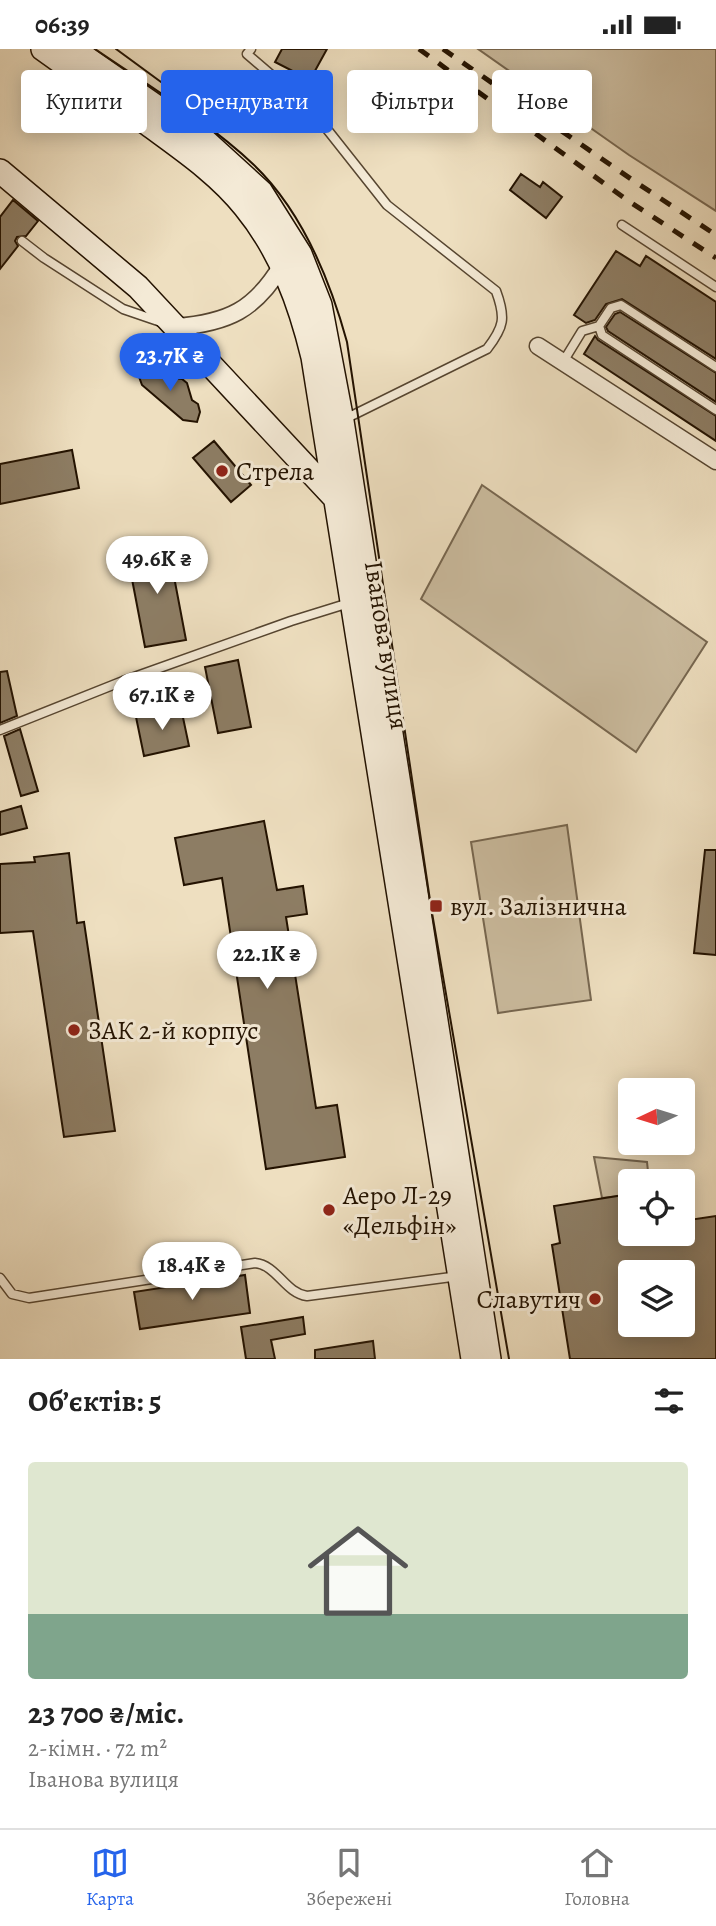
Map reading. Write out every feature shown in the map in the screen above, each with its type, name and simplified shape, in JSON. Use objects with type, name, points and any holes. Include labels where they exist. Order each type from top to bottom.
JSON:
[{"type":"main road","name":"Іванова вулиця","points":[[43,49],[192,156],[244,206],[266,236],[282,265],[302,313],[313,357],[334,497],[360,600],[468,1274],[489,1359]]},
{"type":"main road","name":"Іванова вулиця","points":[[73,49],[204,140],[261,193],[300,254],[320,305],[342,421],[357,520],[360,600]]},
{"type":"main road","points":[[0,171],[138,287],[334,497]]},
{"type":"main road","name":"Іванова вулиця","points":[[468,1274],[472,1359]]},
{"type":"street","points":[[176,327],[205,325],[227,319],[269,287],[282,265]]},
{"type":"street","points":[[538,346],[716,461]]},
{"type":"street","points":[[334,497],[357,520]]},
{"type":"lane","points":[[251,49],[247,54],[311,109],[387,205],[496,291],[504,311],[499,333],[487,349],[342,421]]},
{"type":"lane","points":[[622,225],[716,287]]},
{"type":"lane","points":[[22,241],[123,309],[176,327]]},
{"type":"lane","points":[[563,362],[582,331],[599,326],[611,308],[621,305],[716,367]]},
{"type":"lane","points":[[599,326],[602,335],[716,410]]},
{"type":"lane","points":[[0,730],[123,681],[291,621],[360,600]]},
{"type":"lane","points":[[0,1278],[12,1294],[29,1299],[255,1263],[262,1264],[294,1292],[307,1296],[468,1274]]},
{"type":"shaded area","points":[[478,49],[716,49],[716,211],[592,129],[592,70],[508,70]]},
{"type":"shaded area","points":[[482,485],[707,642],[636,752],[421,599]]},
{"type":"shaded area","points":[[567,825],[591,1000],[498,1013],[471,842]]},
{"type":"shaded area","points":[[594,1157],[647,1162],[648,1169],[618,1169],[618,1196],[602,1198]]},
{"type":"building","points":[[282,49],[327,49],[315,70],[291,70],[275,62]]},
{"type":"building","points":[[521,174],[540,187],[543,182],[562,197],[546,218],[510,190]]},
{"type":"building","points":[[13,200],[38,221],[26,236],[17,237],[15,241],[18,246],[0,269],[0,217]]},
{"type":"building","points":[[616,251],[640,266],[646,256],[716,302],[716,359],[622,299],[606,304],[595,320],[586,323],[574,315]]},
{"type":"building","points":[[620,312],[716,373],[716,402],[608,331],[606,327],[615,314]]},
{"type":"building","points":[[595,336],[716,416],[716,441],[584,354]]},
{"type":"building","points":[[146,364],[154,366],[161,376],[182,379],[187,383],[192,400],[198,404],[200,412],[197,422],[183,420],[142,385],[138,374],[140,367]]},
{"type":"building","name":"Стрела","points":[[214,441],[251,485],[231,502],[193,458]]},
{"type":"building","points":[[72,450],[79,488],[0,504],[0,464]]},
{"type":"building","points":[[168,545],[186,640],[145,647],[127,553]]},
{"type":"building","points":[[238,660],[251,727],[218,733],[205,667]]},
{"type":"building","points":[[7,671],[17,716],[0,723],[0,672]]},
{"type":"building","points":[[181,708],[189,746],[144,756],[136,717]]},
{"type":"building","points":[[20,729],[38,791],[21,796],[4,736]]},
{"type":"building","points":[[21,806],[27,828],[0,835],[0,812]]},
{"type":"building","points":[[264,821],[277,890],[303,886],[307,914],[286,917],[316,1108],[337,1105],[345,1157],[266,1169],[222,878],[184,885],[175,838]]},
{"type":"building","points":[[705,850],[716,850],[716,955],[694,953]]},
{"type":"building","name":"ЗАК 2-й корпус","points":[[69,853],[77,923],[84,922],[115,1131],[64,1137],[33,931],[0,933],[0,864],[35,862],[34,857]]},
{"type":"building","name":"Славутич","points":[[618,1196],[618,1246],[695,1246],[695,1219],[716,1216],[716,1359],[570,1359],[552,1245],[560,1243],[554,1206]]},
{"type":"building","points":[[245,1275],[250,1313],[140,1329],[134,1292]]},
{"type":"building","points":[[303,1317],[305,1334],[271,1340],[275,1359],[246,1359],[241,1327]]},
{"type":"building","points":[[373,1341],[375,1359],[315,1359],[315,1350]]},
{"type":"tram line","points":[[95,49],[218,134],[271,183],[312,247],[340,318],[347,342],[431,907],[509,1359]]},
{"type":"tram line","points":[[116,49],[161,82]]},
{"type":"railway","points":[[419,49],[627,200],[716,258]]},
{"type":"railway","points":[[443,49],[716,235]]},
{"type":"place","name":"Стрела","points":[[222,471]]},
{"type":"place","name":"вул. Залізнична","points":[[436,906]]},
{"type":"place","name":"ЗАК 2-й корпус","points":[[74,1030]]},
{"type":"place","name":"Аеро Л-29 «Дельфін»","points":[[329,1210]]},
{"type":"place","name":"Славутич","points":[[595,1299]]}]
